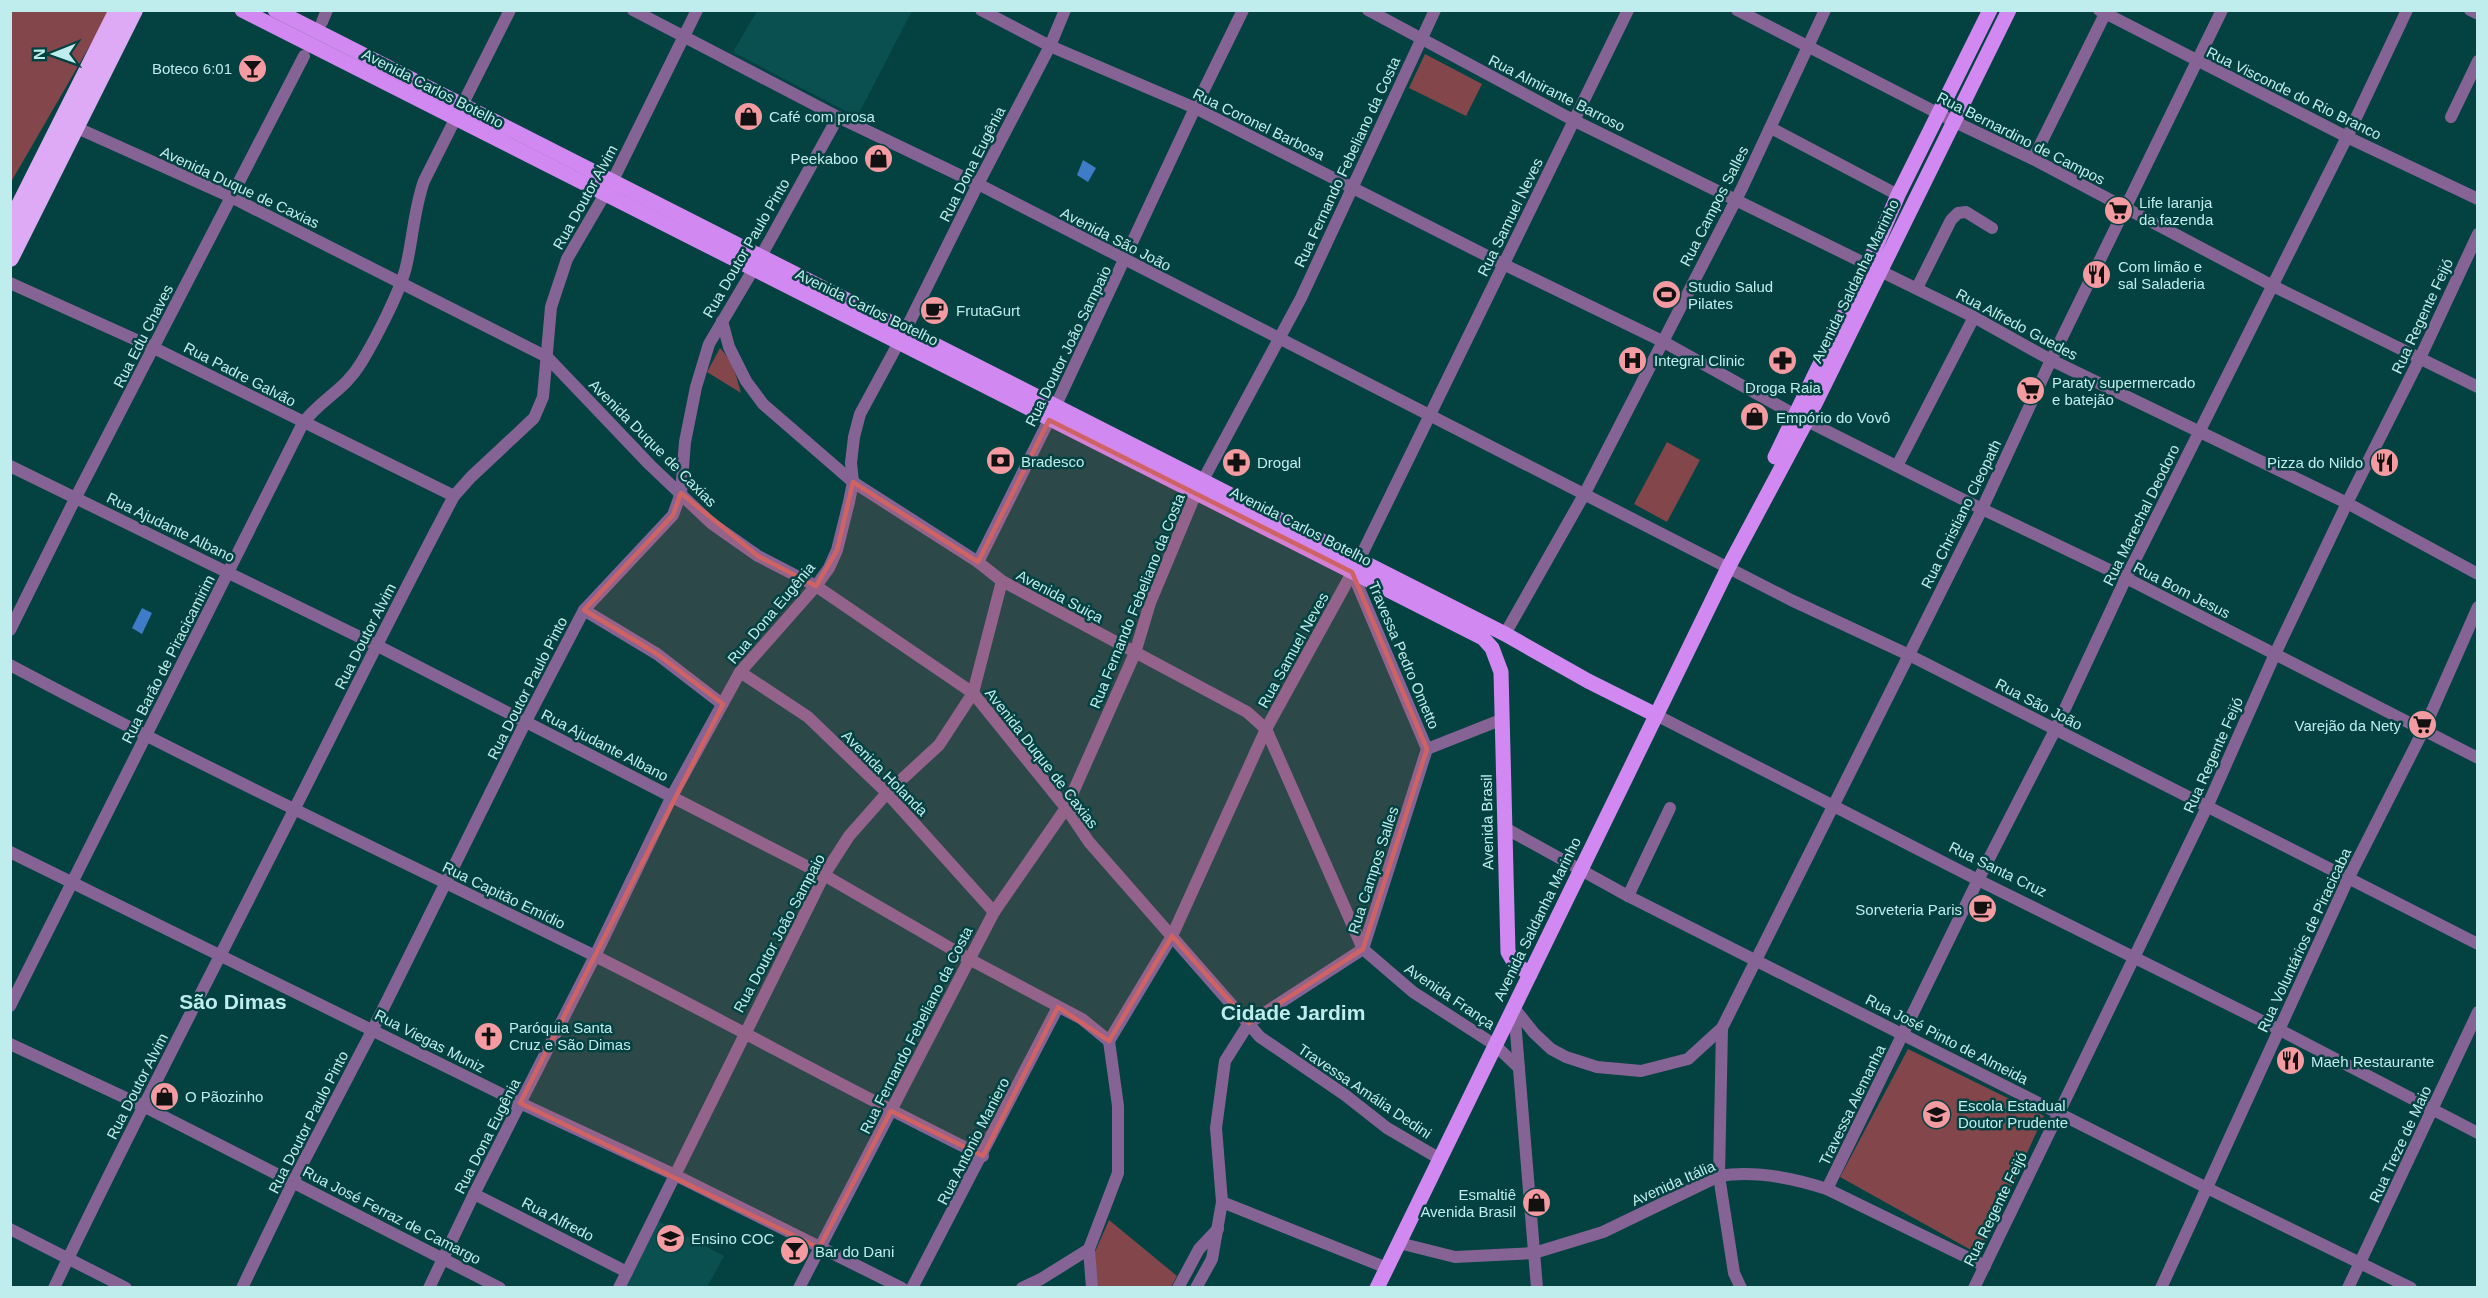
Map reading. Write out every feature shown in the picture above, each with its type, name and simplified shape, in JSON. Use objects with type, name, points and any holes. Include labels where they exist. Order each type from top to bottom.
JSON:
[{"type":"highway","points":[[10,225],[118,10]]},
{"type":"highway","points":[[10,258],[134,10]]},
{"type":"main road","name":"Avenida Carlos Botelho","points":[[242,10],[459,113],[902,336],[1355,567],[1476,634]]},
{"type":"main road","name":"Avenida Carlos Botelho","points":[[275,10],[459,113]]},
{"type":"main road","name":"Avenida Saldanha Marinho","points":[[1377,1287],[1802,418],[1946,117],[1990,10]]},
{"type":"main road","name":"Avenida Saldanha Marinho","points":[[1874,268],[1898,195],[2009,10]]},
{"type":"main road","name":"Avenida Carlos Botelho","points":[[1355,567],[1511,638]]},
{"type":"main road","points":[[1476,634],[1511,638]]},
{"type":"main road","points":[[1476,634],[1492,648],[1498,659]]},
{"type":"main road","points":[[1498,659],[1502,649],[1511,638]]},
{"type":"main road","name":"Rua Santa Cruz","points":[[1511,638],[1656,715]]},
{"type":"main road","name":"Avenida Brasil","points":[[1498,659],[1503,719],[1508,952],[1515,963],[1530,974]]},
{"type":"street","name":"Rua Barão de Piracicamirim","points":[[10,1006],[303,423],[312,411],[342,389],[360,364],[401,283],[418,196],[510,10]]},
{"type":"street","name":"Avenida São João","points":[[633,10],[838,117],[978,184],[1125,261],[1585,493]]},
{"type":"street","name":"Rua Doutor Alvim","points":[[54,1287],[376,645],[454,496],[534,418],[543,397],[551,307],[567,259],[608,189],[697,10]]},
{"type":"street","name":"Rua Coronel Barbosa","points":[[981,10],[1050,46],[1195,108],[1505,265],[1662,341],[1802,418]]},
{"type":"street","name":"Rua Dona Eugênia","points":[[429,1287],[595,956],[672,796],[722,704],[740,672],[816,586],[837,550],[853,482],[851,463],[856,425],[1050,46],[1065,10]]},
{"type":"street","name":"Rua Doutor João Sampaio","points":[[978,562],[1125,261],[1243,10]]},
{"type":"street","name":"Rua Almirante Barroso","points":[[1368,10],[1573,120],[1735,198]]},
{"type":"street","name":"Rua Fernando Febeliano da Costa","points":[[799,1287],[994,912],[1066,808],[1135,653],[1150,603],[1199,487],[1301,298],[1351,186],[1435,10]]},
{"type":"street","name":"Rua Samuel Neves","points":[[1109,1041],[1172,936],[1266,729],[1355,567],[1432,415],[1628,10]]},
{"type":"street","name":"Rua Bernardino de Campos","points":[[1737,10],[2033,159],[2273,286],[2478,387]]},
{"type":"street","name":"Rua Campos Salles","points":[[1511,638],[1771,128],[1825,10]]},
{"type":"street","name":"Rua Christiano Cleopath","points":[[1722,1028],[1982,509],[2051,360],[2222,10]]},
{"type":"street","name":"Rua Marechal Deodoro","points":[[1904,1034],[1978,880],[2055,730],[2126,578],[2347,137],[2407,10]]},
{"type":"street","points":[[2470,10],[2478,14]]},
{"type":"street","name":"Rua Visconde do Rio Branco","points":[[2102,12],[2198,63],[2478,199]]},
{"type":"street","points":[[2033,159],[2102,12]]},
{"type":"street","name":"Rua Edu Chaves","points":[[10,630],[76,497],[304,57]]},
{"type":"street","points":[[2451,117],[2478,61]]},
{"type":"street","name":"Rua Doutor Paulo Pinto","points":[[242,1287],[293,1182],[373,1029],[526,721],[584,610],[674,515],[681,493],[685,442],[696,387],[709,344],[838,117]]},
{"type":"street","name":"Avenida Duque de Caxias","points":[[75,127],[231,197],[547,357],[620,435],[711,522],[758,555],[816,586],[973,693],[1066,808],[1089,843],[1249,1023]]},
{"type":"street","points":[[1771,128],[1898,195]]},
{"type":"street","name":"Rua Alfredo Guedes","points":[[1735,198],[1974,316],[2051,360],[2347,503],[2478,574]]},
{"type":"street","points":[[1917,288],[1951,219],[1958,213],[1966,212],[1992,228]]},
{"type":"street","name":"Rua Regente Feijó","points":[[1974,1287],[2207,807],[2275,654],[2478,234]]},
{"type":"street","name":"Rua Padre Galvão","points":[[10,283],[154,348],[454,496]]},
{"type":"street","points":[[1897,466],[1974,316]]},
{"type":"street","name":"Avenida Suiça","points":[[722,321],[729,347],[746,381],[763,404],[853,482],[978,562],[1002,581],[1247,712],[1266,729],[1363,949]]},
{"type":"street","name":"Rua Bom Jesus","points":[[1802,418],[1982,509],[2126,578],[2478,758]]},
{"type":"street","name":"Rua Ajudante Albano","points":[[10,466],[376,645],[824,875],[969,959],[1082,1019],[1109,1041]]},
{"type":"street","name":"Rua São João","points":[[1585,493],[1791,600],[1909,655],[2478,944]]},
{"type":"street","name":"Travessa Pedro Ometto","points":[[1355,567],[1428,749]]},
{"type":"street","name":"Rua Doutor João Sampaio","points":[[620,1287],[824,875],[849,836],[887,793],[939,745],[973,693],[1002,581]]},
{"type":"street","name":"Rua Voluntários de Piracicaba","points":[[2161,1287],[2278,1029],[2348,879],[2424,729],[2478,607]]},
{"type":"street","points":[[584,610],[657,654],[722,704]]},
{"type":"street","name":"Rua Capitão Emídio","points":[[10,665],[145,737],[595,956],[891,1111],[982,1156]]},
{"type":"street","name":"Avenida Holanda","points":[[740,672],[808,717],[887,793],[994,912]]},
{"type":"street","name":"Rua Santa Cruz","points":[[1656,715],[1978,880],[2278,1029],[2478,1133]]},
{"type":"street","points":[[1428,749],[1503,719]]},
{"type":"street","name":"Rua Campos Salles","points":[[1196,1287],[1212,1259],[1222,1202],[1216,1128],[1225,1061],[1249,1023],[1363,949],[1428,749]]},
{"type":"street","points":[[1628,896],[1670,808]]},
{"type":"street","name":"Rua José Pinto de Almeida","points":[[1505,828],[1628,896],[2207,1188],[2411,1287]]},
{"type":"street","name":"Rua Viegas Muniz","points":[[10,852],[520,1103],[675,1175],[902,1287]]},
{"type":"street","name":"Avenida França","points":[[1363,949],[1413,992],[1495,1045],[1519,1068]]},
{"type":"street","name":"Rua Antonio Maniero","points":[[912,1287],[1058,1007]]},
{"type":"street","points":[[1514,1008],[1537,1287]]},
{"type":"street","name":"Avenida França","points":[[1514,1008],[1534,1033],[1551,1049],[1566,1057],[1597,1067],[1641,1071],[1688,1059],[1722,1028]]},
{"type":"street","name":"Rua Treze de Maio","points":[[2348,1287],[2478,1012]]},
{"type":"street","name":"Travessa Amália Dedini","points":[[1249,1023],[1260,1037],[1294,1062],[1345,1095],[1387,1128],[1440,1159]]},
{"type":"street","points":[[1722,1028],[1719,1176],[1734,1273],[1741,1287]]},
{"type":"street","name":"Travessa Alemanha","points":[[1827,1189],[1904,1034]]},
{"type":"street","points":[[1092,1287],[1089,1249],[1118,1173],[1118,1106],[1109,1041]]},
{"type":"street","name":"Rua José Ferraz de Camargo","points":[[10,1044],[143,1106],[500,1287]]},
{"type":"street","name":"Avenida Itália","points":[[1399,1243],[1455,1257],[1534,1253],[1603,1232],[1719,1176],[1738,1173],[1802,1181],[1827,1189],[1985,1266]]},
{"type":"street","name":"Rua Alfredo","points":[[474,1194],[627,1272]]},
{"type":"street","points":[[1222,1202],[1387,1268]]},
{"type":"street","points":[[10,1229],[126,1287]]},
{"type":"street","points":[[1178,1287],[1199,1249],[1218,1229]]},
{"type":"street","points":[[1022,1287],[1041,1279],[1089,1249]]},
{"type":"highlighted area","points":[[1049,420],[1352,572],[1427,749],[1363,949],[1249,1023],[1172,936],[1109,1041],[1058,1007],[983,1156],[891,1111],[819,1248],[520,1103],[723,704],[657,654],[584,610],[673,515],[681,493],[758,556],[816,586],[837,550],[853,482],[978,562]]},
{"type":"shaded area","points":[[11,11],[110,11],[11,182]]},
{"type":"shaded area","points":[[757,11],[912,11],[857,117],[733,52]]},
{"type":"shaded area","points":[[1425,54],[1482,84],[1466,116],[1409,88]]},
{"type":"shaded area","points":[[720,348],[731,363],[741,393],[707,372]]},
{"type":"shaded area","points":[[1667,442],[1700,460],[1667,522],[1634,504]]},
{"type":"shaded area","points":[[1908,1049],[2044,1116],[1980,1255],[1840,1177]]},
{"type":"shaded area","points":[[1109,1220],[1177,1276],[1171,1287],[1097,1287],[1095,1252]]},
{"type":"shaded area","name":"Ensino COC","points":[[658,1221],[724,1256],[707,1287],[624,1288]]},
{"type":"water","points":[[1083,160],[1096,168],[1088,182],[1077,175]]},
{"type":"water","points":[[142,608],[152,613],[142,634],[132,628]]},
{"type":"place","name":"Boteco 6:01","points":[[253,68]]},
{"type":"place","name":"Café com prosa","points":[[748,116]]},
{"type":"place","name":"Peekaboo","points":[[879,158]]},
{"type":"place","name":"Life laranja da fazenda","points":[[2118,211]]},
{"type":"place","name":"Com limão e sal Saladeria","points":[[2097,275]]},
{"type":"place","name":"Studio Salud Pilates","points":[[1667,295]]},
{"type":"place","name":"FrutaGurt","points":[[935,310]]},
{"type":"place","name":"Integral Clinic","points":[[1633,360]]},
{"type":"place","name":"Droga Raia","points":[[1783,360]]},
{"type":"place","name":"Paraty supermercado e batejão","points":[[2031,391]]},
{"type":"place","name":"Empório do Vovô","points":[[1755,417]]},
{"type":"place","name":"Bradesco","points":[[1000,461]]},
{"type":"place","name":"Drogal","points":[[1236,462]]},
{"type":"place","name":"Pizza do Nildo","points":[[2384,462]]},
{"type":"place","name":"Varejão da Nety","points":[[2422,725]]},
{"type":"place","name":"Sorveteria Paris","points":[[1983,909]]},
{"type":"place","name":"Paróquia Santa Cruz e São Dimas","points":[[488,1036]]},
{"type":"place","name":"Maeh Restaurante","points":[[2290,1061]]},
{"type":"place","name":"O Pãozinho","points":[[164,1096]]},
{"type":"place","name":"Escola Estadual Doutor Prudente","points":[[1937,1114]]},
{"type":"place","name":"Esmaltiê Avenida Brasil","points":[[1537,1203]]},
{"type":"place","name":"Ensino COC","points":[[670,1238]]},
{"type":"place","name":"Bar do Dani","points":[[794,1251]]},
{"type":"district","name":"São Dimas","points":[[233,1001]]},
{"type":"district","name":"Cidade Jardim","points":[[1293,1012]]}]
